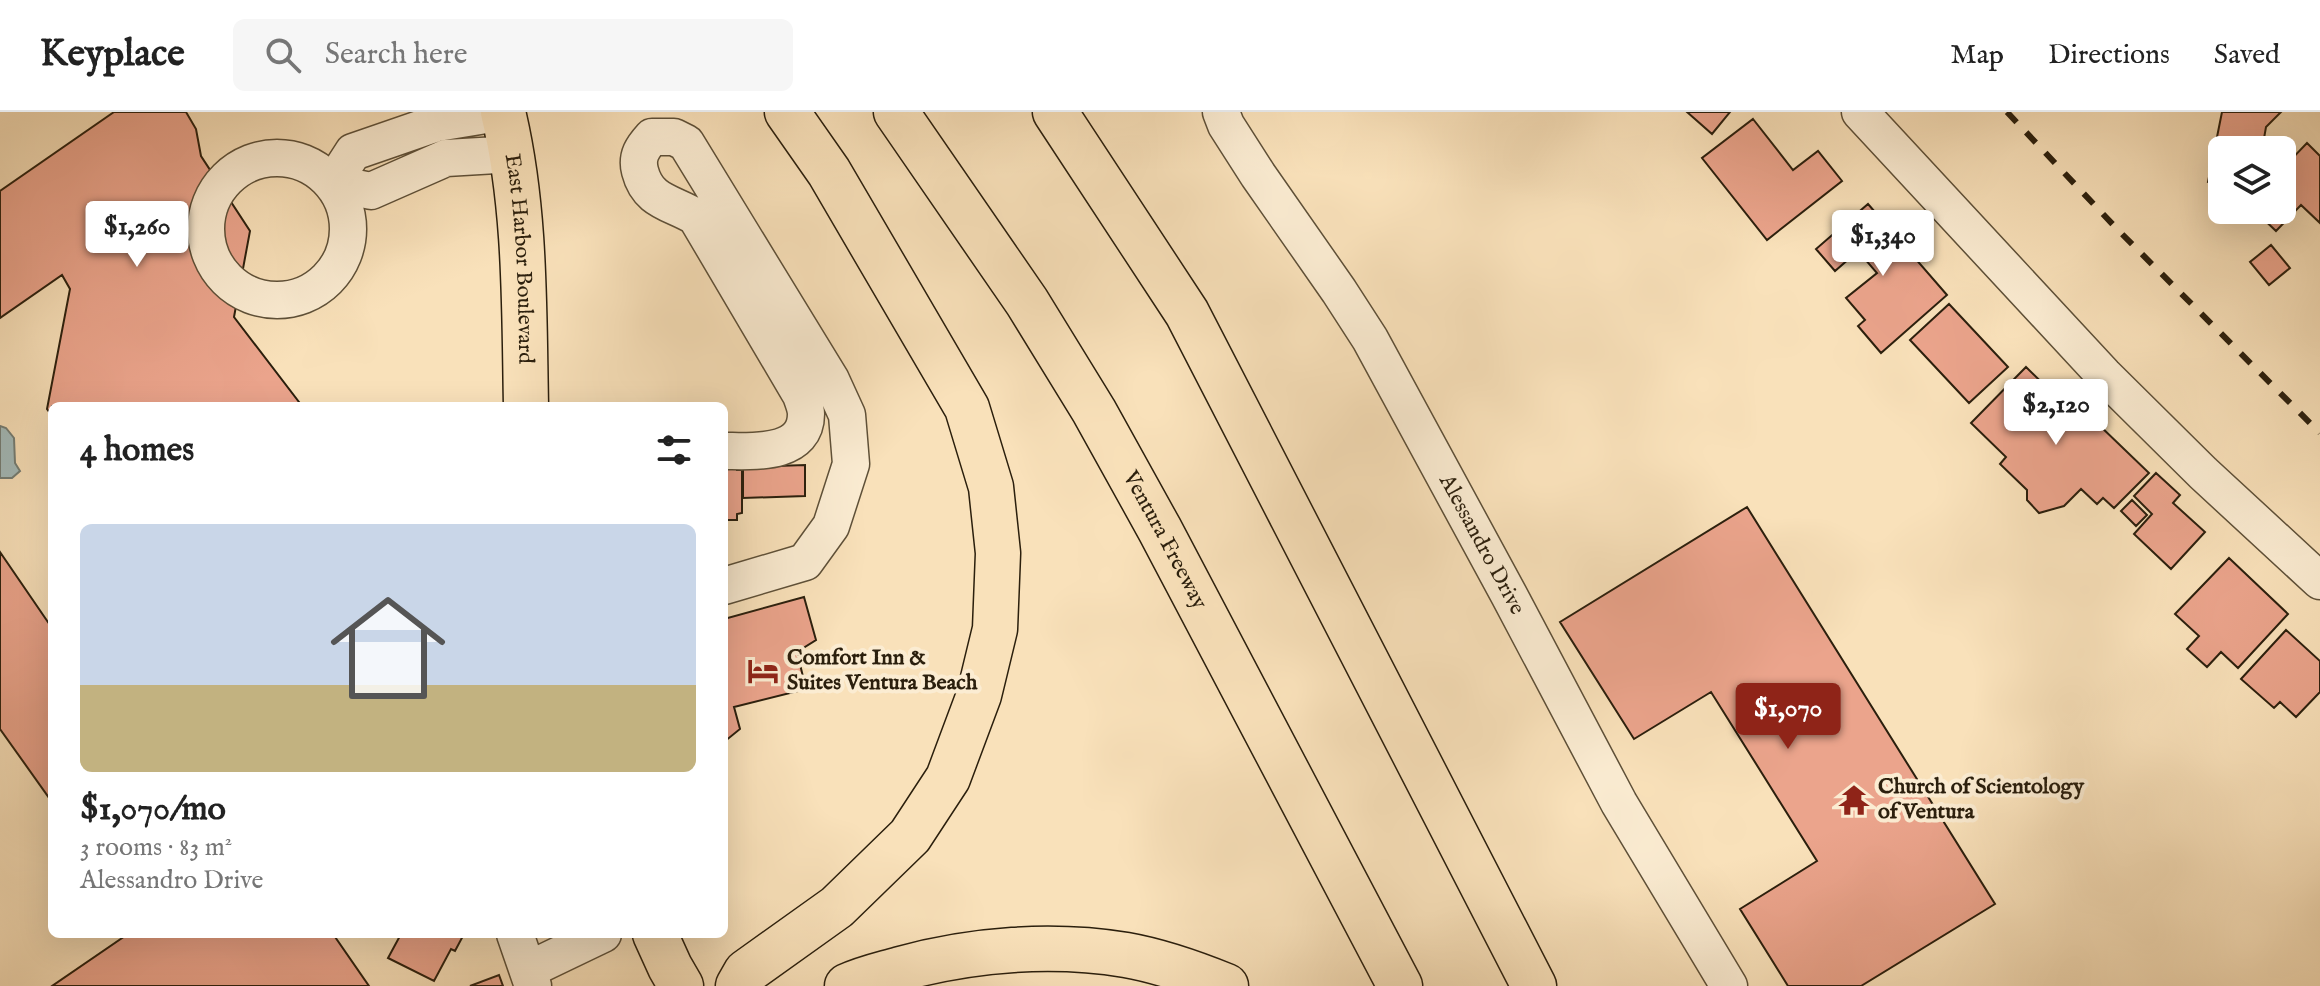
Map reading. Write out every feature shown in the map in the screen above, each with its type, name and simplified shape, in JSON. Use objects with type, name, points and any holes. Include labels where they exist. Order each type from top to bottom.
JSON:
[{"type":"main road","name":"East Harbor Boulevard","points":[[504,112],[513,154],[521,234],[526,402]]},
{"type":"main road","points":[[738,986],[746,972],[837,907],[910,836],[948,778],[979,695],[995,629],[998,553],[991,487],[967,408],[829,172],[787,112]]},
{"type":"main road","name":"Ventura Freeway","points":[[896,112],[1027,302],[1094,411],[1400,986]]},
{"type":"main road","points":[[1055,112],[1187,313],[1534,986]]},
{"type":"main road","points":[[657,938],[681,986]]},
{"type":"main road","points":[[847,986],[929,961],[999,951],[1067,948],[1128,955],[1187,971],[1226,986]]},
{"type":"street","points":[[504,112],[437,123],[353,152],[333,183],[371,191],[446,158],[513,154]]},
{"type":"street","name":"Alessandro Drive","points":[[1221,112],[1258,175],[1370,339],[1619,803],[1729,986]]},
{"type":"street","points":[[1860,112],[2104,375],[2203,473],[2320,581]]},
{"type":"street","points":[[728,451],[767,451],[781,447],[795,439],[802,430],[806,414],[801,395],[696,217],[663,202],[648,191],[638,163],[642,148],[652,137],[674,137],[686,143],[831,380],[847,415],[851,464],[831,526],[805,562],[728,585]]},
{"type":"street","points":[[516,938],[531,978],[596,938]]},
{"type":"water","points":[[0,426],[14,438],[15,463],[20,471],[12,478],[0,478]]},
{"type":"building","points":[[114,112],[186,112],[196,129],[201,156],[250,231],[234,317],[299,402],[48,402],[70,289],[62,275],[0,318],[0,191]]},
{"type":"building","points":[[1687,112],[1730,112],[1712,134]]},
{"type":"building","points":[[2222,112],[2281,112],[2266,127],[2264,136],[2217,136]]},
{"type":"building","points":[[1753,119],[1793,170],[1818,151],[1842,181],[1767,240],[1702,158]]},
{"type":"building","points":[[2307,143],[2320,156],[2320,223],[2301,205],[2296,210],[2296,154]]},
{"type":"building","points":[[1868,204],[1947,295],[1881,353],[1858,326],[1865,320],[1846,298],[1877,273],[1858,251],[1835,271],[1816,249]]},
{"type":"building","points":[[2269,224],[2283,224],[2276,231]]},
{"type":"building","points":[[2271,245],[2290,268],[2269,285],[2250,262]]},
{"type":"building","points":[[1949,304],[2008,367],[1969,403],[1910,340]]},
{"type":"building","points":[[2026,367],[2066,406],[2072,399],[2149,473],[2114,508],[2103,498],[2097,504],[2081,489],[2064,506],[2039,513],[2027,500],[2027,490],[2000,464],[2006,457],[1971,423]]},
{"type":"building","points":[[728,458],[737,458],[737,470],[742,470],[742,513],[737,514],[737,520],[728,520]]},
{"type":"building","points":[[805,465],[805,496],[743,498],[743,467]]},
{"type":"building","points":[[2156,473],[2180,495],[2173,503],[2205,532],[2171,569],[2134,534],[2152,514],[2134,496]]},
{"type":"building","points":[[2132,500],[2147,515],[2136,526],[2121,511]]},
{"type":"building","name":"Church of Scientology of Ventura","points":[[1747,507],[1995,904],[1861,986],[1788,986],[1740,909],[1817,861],[1711,692],[1634,739],[1560,622]]},
{"type":"building","points":[[0,552],[48,622],[48,796],[0,729]]},
{"type":"building","points":[[2229,558],[2288,614],[2238,668],[2221,652],[2207,667],[2187,649],[2199,636],[2175,614]]},
{"type":"building","name":"Comfort Inn & Suites Ventura Beach","points":[[804,597],[816,640],[797,652],[806,689],[734,707],[740,729],[728,739],[728,618]]},
{"type":"building","points":[[2286,630],[2320,661],[2320,692],[2296,717],[2280,702],[2274,708],[2241,679]]},
{"type":"building","points":[[122,938],[336,938],[369,986],[52,986]]},
{"type":"building","points":[[399,938],[462,938],[455,951],[451,949],[434,981],[388,958]]},
{"type":"building","points":[[499,975],[503,986],[470,986]]},
{"type":"railway","points":[[2007,112],[2118,230],[2320,433]]},
{"type":"place","name":"Comfort Inn & Suites Ventura Beach","points":[[763,671]]},
{"type":"place","name":"Church of Scientology of Ventura","points":[[1854,800]]}]
